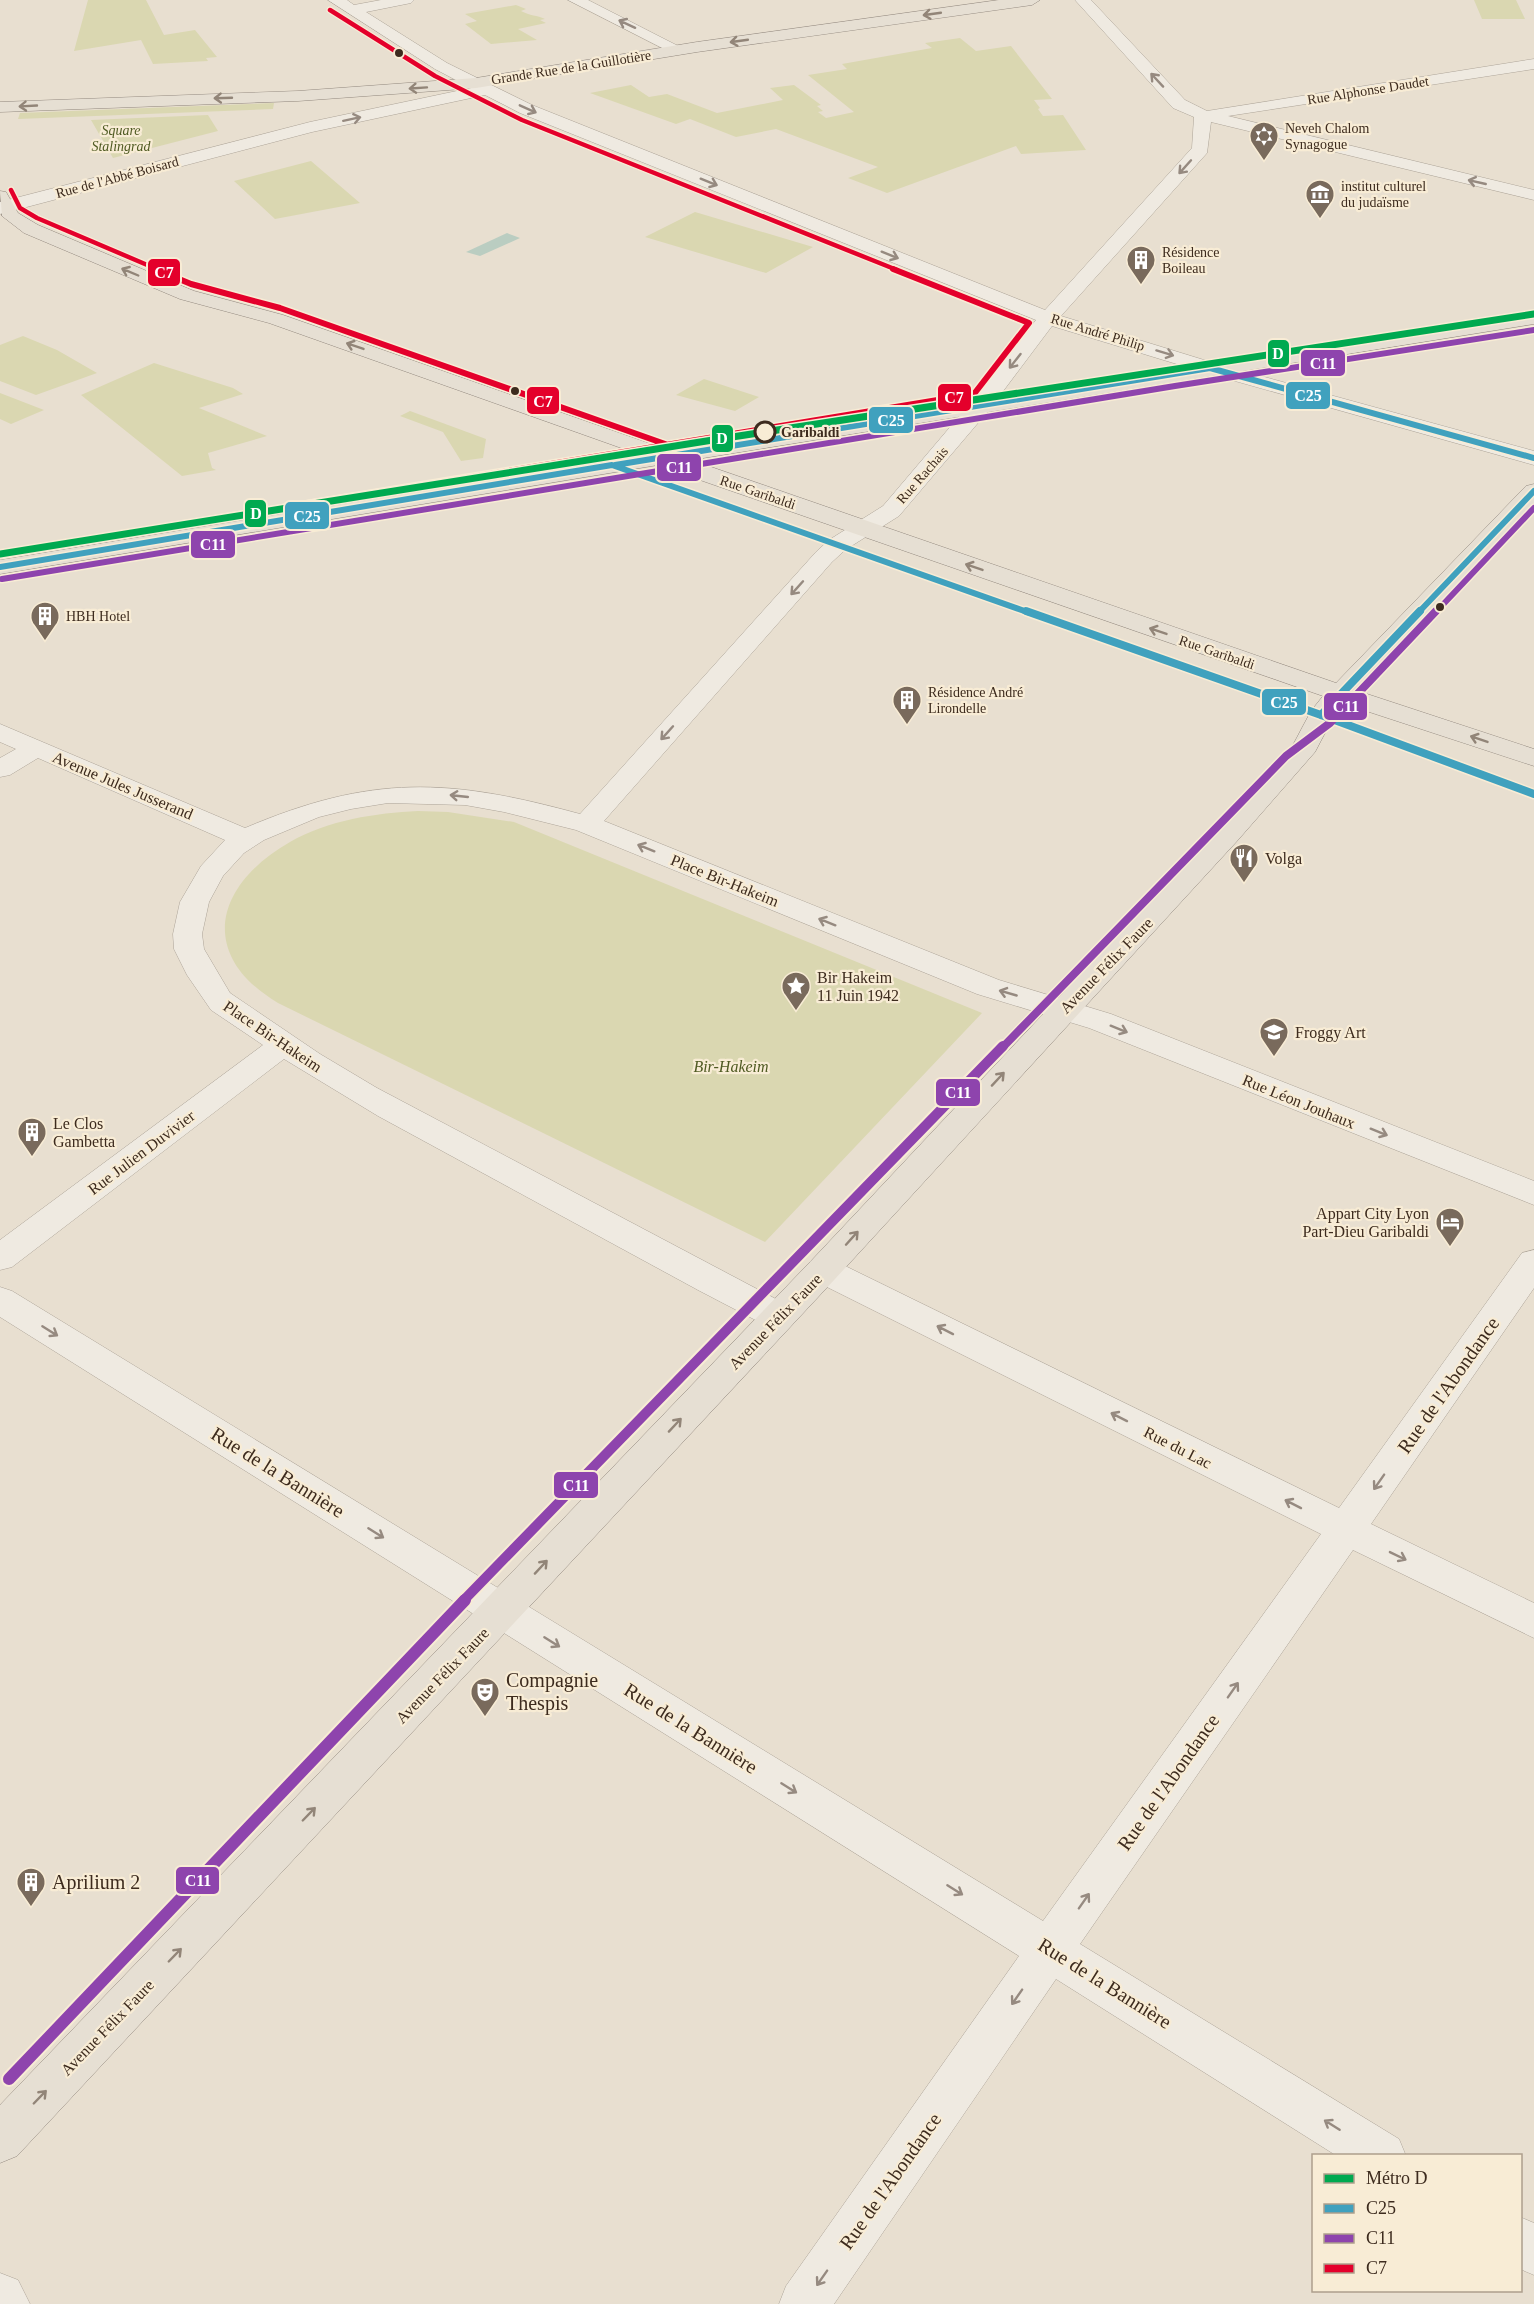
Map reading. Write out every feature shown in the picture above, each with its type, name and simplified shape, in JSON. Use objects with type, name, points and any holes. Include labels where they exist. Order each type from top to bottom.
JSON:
[{"type":"main road","name":"Grande Rue de la Guillotière","points":[[0,107],[298,96],[482,86],[678,50],[1032,0]]},
{"type":"main road","name":"Rue Garibaldi","points":[[2,203],[11,216],[31,229],[168,288],[276,318],[667,457],[708,475],[1534,758]]},
{"type":"main road","points":[[0,567],[981,405],[1534,318]]},
{"type":"main road","name":"Avenue Félix Faure","points":[[0,2139],[823,1270],[1285,771],[1312,737],[1321,716],[1341,693],[1534,491]]},
{"type":"street","name":"Rue André Philip","points":[[336,0],[441,66],[526,109],[1048,318],[1210,368],[1534,458]]},
{"type":"street","points":[[351,10],[406,0]]},
{"type":"street","points":[[576,0],[678,50]]},
{"type":"street","points":[[1083,0],[1179,104],[1203,115],[1534,195]]},
{"type":"street","name":"Rue Alphonse Daudet","points":[[1203,115],[1534,64]]},
{"type":"street","name":"Grande Rue de la Guillotière","points":[[234,146],[482,86]]},
{"type":"street","points":[[298,96],[325,110],[325,115],[309,127]]},
{"type":"street","name":"Rue Rachais","points":[[586,824],[824,557],[837,545],[891,511],[981,405],[1048,318],[1201,149],[1203,115]]},
{"type":"street","name":"Rue de l'Abbé Boisard","points":[[2,203],[234,146]]},
{"type":"street","name":"Avenue Jules Jusserand","points":[[0,732],[245,838]]},
{"type":"street","points":[[0,770],[36,748]]},
{"type":"street","name":"Place Bir-Hakeim","points":[[778,1316],[694,1274],[368,1098],[283,1045],[221,1002],[189,950],[189,924],[197,896],[221,860],[245,838],[290,818],[328,805],[371,796],[416,792],[497,800],[586,824],[988,987],[1065,1008]]},
{"type":"street","name":"Rue Léon Jouhaux","points":[[1065,1008],[1534,1194]]},
{"type":"street","name":"Rue Julien Duvivier","points":[[0,1258],[283,1045]]},
{"type":"street","name":"Rue de l'Abondance","points":[[804,2304],[1050,1949],[1534,1263]]},
{"type":"street","name":"Rue du Lac","points":[[823,1270],[1534,1622]]},
{"type":"street","name":"Rue de la Bannière","points":[[0,1300],[1379,2154]]},
{"type":"street","points":[[0,2298],[4,2304]]},
{"type":"green space","points":[[88,0],[146,0],[164,35],[195,30],[217,57],[206,58],[208,61],[153,64],[141,40],[74,51]]},
{"type":"green space","points":[[1474,0],[1516,0],[1525,19],[1482,19]]},
{"type":"green space","points":[[516,5],[526,9],[521,11],[524,13],[545,19],[540,20],[546,23],[518,29],[537,40],[491,44],[465,24],[477,21],[465,14]]},
{"type":"green space","points":[[960,38],[976,51],[1011,46],[1052,99],[1034,100],[1043,116],[1063,115],[1086,150],[1021,154],[1016,146],[887,193],[848,178],[878,167],[776,129],[736,137],[690,119],[676,124],[590,93],[631,85],[649,97],[667,94],[717,113],[783,100],[770,88],[794,85],[821,105],[817,106],[823,111],[818,112],[826,118],[854,112],[808,75],[847,69],[842,64],[932,48],[925,43]]},
{"type":"green space","points":[[274,103],[273,109],[18,119],[20,113]]},
{"type":"green space","name":"Square Stalingrad","points":[[208,115],[218,131],[113,158],[91,120]]},
{"type":"green space","points":[[311,161],[360,203],[275,219],[234,181]]},
{"type":"green space","points":[[695,212],[813,247],[766,273],[645,237]]},
{"type":"green space","points":[[23,336],[57,350],[97,373],[36,395],[0,381],[0,345]]},
{"type":"green space","points":[[154,363],[233,388],[243,394],[199,408],[267,436],[208,453],[212,468],[216,470],[182,476],[81,395]]},
{"type":"green space","points":[[704,379],[759,397],[735,411],[676,395]]},
{"type":"green space","points":[[0,393],[44,410],[11,424],[0,419]]},
{"type":"green space","points":[[410,411],[486,439],[483,458],[461,461],[443,432],[400,416]]},
{"type":"green space","name":"Bir-Hakeim","points":[[418,811],[448,812],[514,822],[982,1013],[765,1242],[278,1003],[252,984],[235,963],[226,942],[226,920],[232,898],[245,878],[265,859],[290,842],[320,828],[369,816]]},
{"type":"shaded area","points":[[507,233],[520,238],[480,256],[466,252]]},
{"type":"metro line","name":"D","points":[[0,554],[719,439],[1534,314]]},
{"type":"transit line","name":"C7","points":[[0,555],[974,394],[1029,323],[522,120],[435,76],[330,10]]},
{"type":"transit line","name":"C7","points":[[11,190],[20,208],[37,218],[191,284],[280,308],[668,445]]},
{"type":"transit line","name":"C11","points":[[2,579],[1175,386],[1534,330]]},
{"type":"transit line","name":"C25","points":[[615,465],[1210,368],[1534,458]]},
{"type":"transit line","name":"C25","points":[[0,567],[612,465],[1321,715],[1534,794]]},
{"type":"transit line","name":"C25","points":[[1321,715],[1534,491]]},
{"type":"transit line","name":"C11","points":[[9,2079],[470,1594],[1286,756],[1330,723],[1534,508]]},
{"type":"place","name":"Neveh Chalom Synagogue","points":[[1264,162]]},
{"type":"place","name":"institut culturel du judaïsme","points":[[1320,220]]},
{"type":"place","name":"Résidence Boileau","points":[[1141,286]]},
{"type":"place","name":"Garibaldi","points":[[765,432]]},
{"type":"place","name":"HBH Hotel","points":[[45,642]]},
{"type":"place","name":"Résidence André Lirondelle","points":[[907,726]]},
{"type":"place","name":"Volga","points":[[1244,884]]},
{"type":"place","name":"Bir Hakeim 11 Juin 1942","points":[[796,1012]]},
{"type":"place","name":"Froggy Art","points":[[1274,1058]]},
{"type":"place","name":"Le Clos Gambetta","points":[[32,1158]]},
{"type":"place","name":"Appart City Lyon Part-Dieu Garibaldi","points":[[1450,1248]]},
{"type":"place","name":"Compagnie Thespis","points":[[485,1718]]},
{"type":"place","name":"Aprilium 2","points":[[31,1908]]}]
